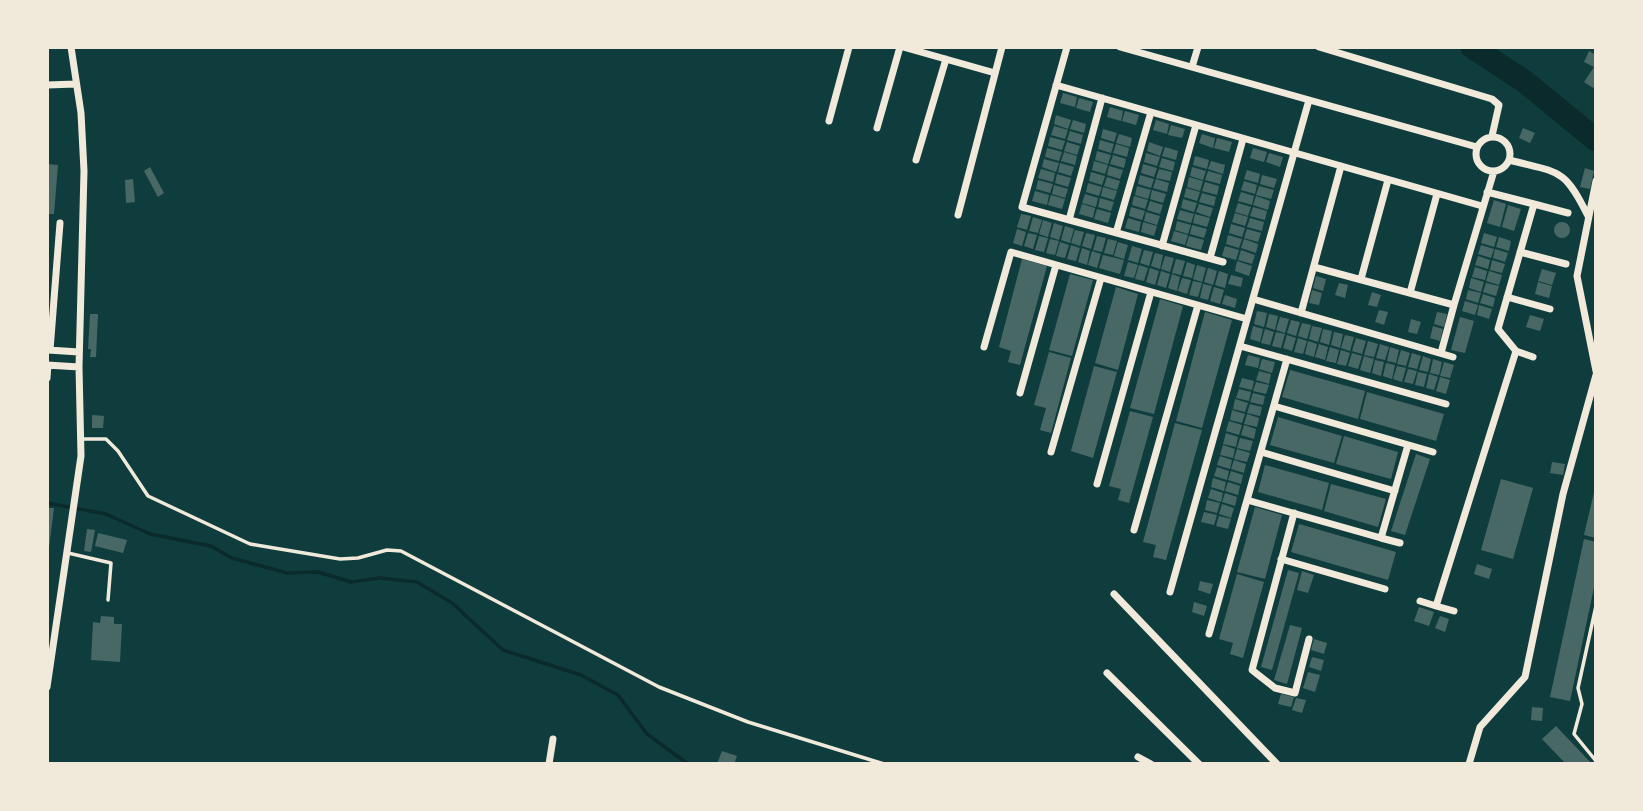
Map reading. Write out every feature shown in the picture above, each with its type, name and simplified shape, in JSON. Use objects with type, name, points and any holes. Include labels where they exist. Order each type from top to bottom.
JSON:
[{"type":"street","points":[[47,687],[78,489],[80,440],[79,352],[84,213],[81,113],[71,47]]},
{"type":"street","points":[[829,121],[849,47]]},
{"type":"street","points":[[877,128],[902,47],[995,73]]},
{"type":"street","points":[[958,215],[1002,47]]},
{"type":"street","points":[[1067,47],[1022,207],[1223,262]]},
{"type":"street","points":[[1120,47],[1477,147]]},
{"type":"street","points":[[1192,67],[1198,47]]},
{"type":"street","points":[[1319,47],[1492,99],[1499,106],[1499,114],[1492,136],[1480,142],[1477,147],[1479,164],[1494,171]]},
{"type":"street","points":[[916,160],[946,59]]},
{"type":"street","points":[[47,85],[77,86]]},
{"type":"street","points":[[1056,85],[1482,206]]},
{"type":"street","points":[[1069,220],[1102,98]]},
{"type":"street","points":[[1170,592],[1309,100]]},
{"type":"street","points":[[1116,233],[1151,112]]},
{"type":"street","points":[[1163,246],[1196,125]]},
{"type":"street","points":[[1441,353],[1494,171],[1509,160],[1507,144],[1492,136]]},
{"type":"street","points":[[1210,258],[1243,139]]},
{"type":"street","points":[[1509,160],[1558,173],[1568,179],[1588,216]]},
{"type":"street","points":[[1301,313],[1341,166]]},
{"type":"street","points":[[1361,279],[1388,180]]},
{"type":"street","points":[[1469,764],[1480,727],[1525,677],[1563,494],[1596,373],[1577,276],[1596,181]]},
{"type":"street","points":[[1487,192],[1568,213]]},
{"type":"street","points":[[1409,293],[1437,194]]},
{"type":"street","points":[[1533,357],[1516,351],[1498,329],[1534,204]]},
{"type":"street","points":[[61,223],[48,350],[79,352]]},
{"type":"street","points":[[1520,252],[1566,264]]},
{"type":"street","points":[[984,346],[1010,253],[1247,319]]},
{"type":"street","points":[[1020,393],[1056,265]]},
{"type":"street","points":[[1314,267],[1454,305]]},
{"type":"street","points":[[1052,452],[1101,278]]},
{"type":"street","points":[[1097,484],[1151,292]]},
{"type":"street","points":[[1507,297],[1550,309]]},
{"type":"street","points":[[1253,299],[1453,357]]},
{"type":"street","points":[[1134,530],[1198,305]]},
{"type":"street","points":[[1240,346],[1446,404]]},
{"type":"street","points":[[1436,606],[1516,351]]},
{"type":"street","points":[[1209,634],[1287,359]]},
{"type":"street","points":[[47,378],[48,365],[79,368]]},
{"type":"street","points":[[1274,406],[1433,452]]},
{"type":"street","points":[[1381,538],[1408,445]]},
{"type":"street","points":[[1261,452],[1395,491]]},
{"type":"street","points":[[1247,500],[1400,543]]},
{"type":"street","points":[[1294,513],[1252,670],[1275,688],[1296,693],[1309,639]]},
{"type":"street","points":[[1281,559],[1385,589]]},
{"type":"street","points":[[1114,594],[1278,764]]},
{"type":"street","points":[[1420,601],[1454,611]]},
{"type":"street","points":[[1107,673],[1199,764]]},
{"type":"street","points":[[549,764],[553,739]]},
{"type":"street","points":[[1138,757],[1151,764]]},
{"type":"lane","points":[[80,440],[95,437],[106,439],[118,451],[148,496],[250,544],[340,559],[401,551],[659,687],[748,722],[884,764]]},
{"type":"lane","points":[[68,553],[111,563],[108,600]]},
{"type":"lane","points":[[1596,606],[1578,688],[1582,704],[1574,734],[1596,761]]},
{"type":"building","points":[[1589,51],[1596,55],[1596,68],[1584,62]]},
{"type":"building","points":[[1594,67],[1596,83],[1593,88],[1584,82]]},
{"type":"building","points":[[1063,93],[1077,97],[1075,107],[1060,103]]},
{"type":"building","points":[[1079,98],[1093,102],[1090,112],[1076,108]]},
{"type":"building","points":[[1110,107],[1123,111],[1121,121],[1107,117]]},
{"type":"building","points":[[1125,111],[1139,115],[1136,125],[1122,121]]},
{"type":"building","points":[[1056,115],[1071,120],[1068,129],[1054,124]]},
{"type":"building","points":[[1073,120],[1086,124],[1084,133],[1070,129]]},
{"type":"building","points":[[1156,120],[1169,124],[1167,134],[1153,130]]},
{"type":"building","points":[[1171,125],[1185,129],[1182,138],[1168,135]]},
{"type":"building","points":[[1054,126],[1068,130],[1065,139],[1051,135]]},
{"type":"building","points":[[1523,128],[1535,133],[1530,143],[1519,138]]},
{"type":"building","points":[[1103,129],[1117,133],[1114,142],[1101,138]]},
{"type":"building","points":[[1070,131],[1083,135],[1081,144],[1067,140]]},
{"type":"building","points":[[1119,134],[1132,138],[1130,147],[1116,143]]},
{"type":"building","points":[[1202,134],[1215,138],[1213,148],[1199,143]]},
{"type":"building","points":[[1050,137],[1065,141],[1062,150],[1048,146]]},
{"type":"building","points":[[1217,138],[1232,142],[1229,152],[1214,148]]},
{"type":"building","points":[[1100,140],[1114,144],[1111,153],[1098,149]]},
{"type":"building","points":[[1067,142],[1080,146],[1077,155],[1064,151]]},
{"type":"building","points":[[1149,142],[1163,147],[1160,156],[1147,151]]},
{"type":"building","points":[[1116,144],[1129,148],[1127,157],[1113,153]]},
{"type":"building","points":[[1165,147],[1178,151],[1176,160],[1162,156]]},
{"type":"building","points":[[1047,148],[1062,152],[1059,161],[1045,157]]},
{"type":"building","points":[[1253,148],[1267,152],[1264,162],[1250,158]]},
{"type":"building","points":[[1097,151],[1111,155],[1108,164],[1095,160]]},
{"type":"building","points":[[1064,152],[1077,156],[1075,165],[1061,161]]},
{"type":"building","points":[[1146,153],[1160,157],[1157,166],[1144,162]]},
{"type":"building","points":[[1269,153],[1283,157],[1280,167],[1266,162]]},
{"type":"building","points":[[1113,155],[1126,159],[1124,168],[1110,164]]},
{"type":"building","points":[[1195,156],[1209,160],[1207,169],[1193,165]]},
{"type":"building","points":[[1162,158],[1175,162],[1173,171],[1159,167]]},
{"type":"building","points":[[1044,159],[1059,163],[1056,172],[1042,167]]},
{"type":"building","points":[[1094,161],[1108,165],[1105,174],[1092,170]]},
{"type":"building","points":[[1211,161],[1225,165],[1223,174],[1208,169]]},
{"type":"building","points":[[1060,163],[1074,167],[1071,176],[1058,172]]},
{"type":"building","points":[[47,164],[58,165],[54,214],[47,214]]},
{"type":"building","points":[[1143,164],[1157,168],[1154,177],[1141,173]]},
{"type":"building","points":[[1109,166],[1123,170],[1120,179],[1107,175]]},
{"type":"building","points":[[150,167],[164,193],[158,197],[144,171]]},
{"type":"building","points":[[1192,167],[1206,171],[1203,180],[1190,176]]},
{"type":"building","points":[[1585,168],[1594,171],[1590,189],[1580,187]]},
{"type":"building","points":[[1041,169],[1055,173],[1053,182],[1038,178]]},
{"type":"building","points":[[1159,169],[1172,172],[1170,181],[1156,178]]},
{"type":"building","points":[[1247,170],[1260,174],[1258,183],[1244,179]]},
{"type":"building","points":[[1208,171],[1222,175],[1220,184],[1205,180]]},
{"type":"building","points":[[1091,172],[1105,176],[1102,185],[1089,181]]},
{"type":"building","points":[[1057,174],[1071,178],[1068,187],[1055,183]]},
{"type":"building","points":[[1140,175],[1154,179],[1151,188],[1138,184]]},
{"type":"building","points":[[1262,175],[1277,179],[1274,188],[1260,184]]},
{"type":"building","points":[[1107,177],[1120,181],[1117,190],[1104,186]]},
{"type":"building","points":[[1189,177],[1203,181],[1200,191],[1187,187]]},
{"type":"building","points":[[133,179],[135,202],[126,203],[125,180]]},
{"type":"building","points":[[1156,179],[1169,183],[1167,192],[1153,188]]},
{"type":"building","points":[[1038,180],[1053,184],[1050,193],[1036,189]]},
{"type":"building","points":[[1244,181],[1257,185],[1255,194],[1241,190]]},
{"type":"building","points":[[1205,182],[1219,186],[1217,195],[1202,191]]},
{"type":"building","points":[[1088,183],[1102,187],[1099,196],[1086,192]]},
{"type":"building","points":[[1054,185],[1068,189],[1065,198],[1052,194]]},
{"type":"building","points":[[1137,186],[1151,190],[1148,199],[1135,195]]},
{"type":"building","points":[[1259,186],[1274,190],[1271,199],[1256,195]]},
{"type":"building","points":[[1103,187],[1117,191],[1114,200],[1101,196]]},
{"type":"building","points":[[1186,188],[1200,192],[1197,201],[1184,197]]},
{"type":"building","points":[[1152,190],[1166,194],[1163,203],[1150,199]]},
{"type":"building","points":[[1035,191],[1049,195],[1047,205],[1032,201]]},
{"type":"building","points":[[1241,192],[1254,196],[1252,205],[1238,201]]},
{"type":"building","points":[[1202,193],[1216,197],[1214,206],[1199,202]]},
{"type":"building","points":[[1085,194],[1098,198],[1096,207],[1082,203]]},
{"type":"building","points":[[1051,195],[1065,199],[1062,209],[1048,205]]},
{"type":"building","points":[[1134,196],[1148,200],[1145,209],[1132,205]]},
{"type":"building","points":[[1256,196],[1270,201],[1268,210],[1253,205]]},
{"type":"building","points":[[1100,198],[1114,202],[1111,211],[1098,207]]},
{"type":"building","points":[[1183,199],[1197,203],[1194,212],[1181,208]]},
{"type":"building","points":[[1494,200],[1506,204],[1500,227],[1487,223]]},
{"type":"building","points":[[1150,201],[1163,205],[1160,214],[1147,210]]},
{"type":"building","points":[[1238,203],[1251,207],[1248,216],[1235,212]]},
{"type":"building","points":[[1082,204],[1095,208],[1093,218],[1079,214]]},
{"type":"building","points":[[1199,204],[1213,208],[1210,217],[1196,212]]},
{"type":"building","points":[[1508,205],[1521,209],[1514,231],[1502,227]]},
{"type":"building","points":[[1131,207],[1145,211],[1142,220],[1129,216]]},
{"type":"building","points":[[1253,207],[1267,211],[1265,220],[1250,216]]},
{"type":"building","points":[[1097,209],[1111,213],[1108,223],[1094,219]]},
{"type":"building","points":[[1180,210],[1194,214],[1191,223],[1177,219]]},
{"type":"building","points":[[1146,212],[1160,216],[1157,225],[1144,221]]},
{"type":"building","points":[[1235,213],[1248,217],[1245,226],[1232,222]]},
{"type":"building","points":[[1021,214],[1031,216],[1027,230],[1017,227]]},
{"type":"building","points":[[1195,214],[1210,218],[1207,227],[1193,223]]},
{"type":"building","points":[[1033,217],[1042,220],[1038,233],[1029,231]]},
{"type":"building","points":[[1128,218],[1141,222],[1139,232],[1125,228]]},
{"type":"building","points":[[1250,218],[1264,222],[1262,231],[1247,227]]},
{"type":"building","points":[[1043,220],[1052,223],[1048,237],[1039,234]]},
{"type":"building","points":[[1177,221],[1191,225],[1188,234],[1175,230]]},
{"type":"building","points":[[1143,222],[1157,226],[1154,236],[1141,232]]},
{"type":"building","points":[[1562,222],[1570,230],[1562,238],[1554,230]]},
{"type":"building","points":[[1054,223],[1063,226],[1059,240],[1050,237]]},
{"type":"building","points":[[1231,224],[1245,228],[1242,237],[1229,233]]},
{"type":"building","points":[[1192,225],[1207,229],[1204,238],[1190,234]]},
{"type":"building","points":[[1065,226],[1074,229],[1070,243],[1061,240]]},
{"type":"building","points":[[1017,229],[1026,232],[1022,246],[1013,243]]},
{"type":"building","points":[[1247,229],[1261,233],[1258,242],[1244,238]]},
{"type":"building","points":[[1075,230],[1084,232],[1080,246],[1071,243]]},
{"type":"building","points":[[1174,231],[1188,235],[1185,245],[1171,241]]},
{"type":"building","points":[[1028,233],[1037,235],[1033,249],[1024,246]]},
{"type":"building","points":[[1086,233],[1095,235],[1091,249],[1082,246]]},
{"type":"building","points":[[1484,233],[1497,237],[1494,247],[1481,243]]},
{"type":"building","points":[[1228,235],[1242,239],[1239,248],[1226,244]]},
{"type":"building","points":[[1039,236],[1048,238],[1044,252],[1035,250]]},
{"type":"building","points":[[1097,236],[1106,238],[1102,252],[1093,250]]},
{"type":"building","points":[[1189,236],[1204,240],[1201,250],[1186,246]]},
{"type":"building","points":[[1499,237],[1511,241],[1509,251],[1496,247]]},
{"type":"building","points":[[1050,239],[1059,241],[1055,255],[1046,253]]},
{"type":"building","points":[[1108,239],[1117,241],[1113,255],[1104,253]]},
{"type":"building","points":[[1244,239],[1258,244],[1256,253],[1241,248]]},
{"type":"building","points":[[1060,242],[1069,245],[1065,258],[1056,256]]},
{"type":"building","points":[[1118,242],[1128,245],[1124,259],[1114,256]]},
{"type":"building","points":[[1071,245],[1080,248],[1076,261],[1067,259]]},
{"type":"building","points":[[1481,245],[1494,249],[1491,258],[1478,254]]},
{"type":"building","points":[[1132,246],[1142,249],[1138,263],[1128,260]]},
{"type":"building","points":[[1225,246],[1239,250],[1236,260],[1222,256]]},
{"type":"building","points":[[1082,248],[1090,251],[1087,265],[1078,262]]},
{"type":"building","points":[[1495,249],[1508,253],[1505,262],[1493,258]]},
{"type":"building","points":[[1144,250],[1153,252],[1149,266],[1140,263]]},
{"type":"building","points":[[1241,250],[1255,255],[1252,264],[1238,260]]},
{"type":"building","points":[[1092,251],[1101,254],[1097,268],[1088,265]]},
{"type":"building","points":[[1155,253],[1163,255],[1160,269],[1151,266]]},
{"type":"building","points":[[1103,255],[1124,260],[1120,274],[1099,268]]},
{"type":"building","points":[[1165,256],[1174,258],[1170,272],[1161,269]]},
{"type":"building","points":[[1478,256],[1490,260],[1488,269],[1475,265]]},
{"type":"building","points":[[1022,259],[1047,266],[1020,365],[1008,362],[1011,351],[999,347]]},
{"type":"building","points":[[1176,259],[1185,261],[1181,275],[1172,273]]},
{"type":"building","points":[[1492,260],[1505,264],[1502,273],[1490,270]]},
{"type":"building","points":[[1237,261],[1252,266],[1249,276],[1235,271]]},
{"type":"building","points":[[1128,262],[1138,265],[1134,278],[1124,276]]},
{"type":"building","points":[[1187,262],[1195,265],[1192,278],[1183,276]]},
{"type":"building","points":[[1139,265],[1148,268],[1144,281],[1135,279]]},
{"type":"building","points":[[1197,265],[1206,268],[1202,282],[1193,279]]},
{"type":"building","points":[[1475,267],[1487,271],[1485,280],[1472,277]]},
{"type":"building","points":[[1150,268],[1159,271],[1155,285],[1146,282]]},
{"type":"building","points":[[1208,268],[1217,271],[1213,285],[1204,282]]},
{"type":"building","points":[[1542,269],[1556,273],[1552,285],[1538,281]]},
{"type":"building","points":[[1161,271],[1170,274],[1166,288],[1157,285]]},
{"type":"building","points":[[1219,271],[1228,274],[1225,288],[1215,285]]},
{"type":"building","points":[[1489,271],[1502,275],[1499,285],[1486,281]]},
{"type":"building","points":[[1070,274],[1093,280],[1072,356],[1049,350]]},
{"type":"building","points":[[1172,274],[1180,277],[1177,291],[1168,288]]},
{"type":"building","points":[[1231,275],[1243,278],[1241,287],[1228,284]]},
{"type":"building","points":[[1316,276],[1326,279],[1323,291],[1313,288]]},
{"type":"building","points":[[1182,278],[1191,280],[1187,294],[1178,291]]},
{"type":"building","points":[[1471,278],[1484,282],[1481,292],[1469,288]]},
{"type":"building","points":[[1193,281],[1202,283],[1198,297],[1189,295]]},
{"type":"building","points":[[1538,282],[1552,286],[1549,298],[1535,294]]},
{"type":"building","points":[[1339,283],[1348,285],[1345,298],[1335,295]]},
{"type":"building","points":[[1486,283],[1499,286],[1496,296],[1483,292]]},
{"type":"building","points":[[1203,284],[1212,286],[1208,300],[1200,298]]},
{"type":"building","points":[[1116,287],[1138,294],[1118,370],[1095,363]]},
{"type":"building","points":[[1214,287],[1224,290],[1220,304],[1210,301]]},
{"type":"building","points":[[1312,290],[1322,293],[1319,305],[1309,303]]},
{"type":"building","points":[[1468,290],[1481,293],[1478,303],[1466,299]]},
{"type":"building","points":[[1372,292],[1381,295],[1377,307],[1368,305]]},
{"type":"building","points":[[1483,294],[1495,298],[1493,307],[1480,303]]},
{"type":"building","points":[[1225,295],[1237,299],[1235,308],[1222,304]]},
{"type":"building","points":[[1160,299],[1183,306],[1154,414],[1130,408]]},
{"type":"building","points":[[1465,301],[1478,305],[1475,315],[1462,311]]},
{"type":"building","points":[[1479,305],[1492,309],[1489,319],[1477,315]]},
{"type":"building","points":[[1379,310],[1388,312],[1384,325],[1375,322]]},
{"type":"building","points":[[1257,311],[1267,313],[1264,327],[1254,324]]},
{"type":"building","points":[[1205,312],[1232,320],[1202,428],[1176,421]]},
{"type":"building","points":[[1437,312],[1447,314],[1444,327],[1434,324]]},
{"type":"building","points":[[90,314],[98,314],[96,357],[90,357],[91,349],[88,349]]},
{"type":"building","points":[[1269,314],[1278,316],[1275,330],[1266,327]]},
{"type":"building","points":[[1530,315],[1544,319],[1540,331],[1526,327]]},
{"type":"building","points":[[1280,317],[1289,319],[1285,333],[1276,330]]},
{"type":"building","points":[[1460,317],[1474,321],[1465,353],[1451,350]]},
{"type":"building","points":[[1411,319],[1421,322],[1417,334],[1408,332]]},
{"type":"building","points":[[1291,320],[1300,322],[1296,336],[1287,333]]},
{"type":"building","points":[[1302,323],[1311,325],[1307,339],[1298,336]]},
{"type":"building","points":[[1253,326],[1263,329],[1260,342],[1250,339]]},
{"type":"building","points":[[1312,326],[1322,328],[1318,342],[1309,339]]},
{"type":"building","points":[[1433,326],[1443,329],[1440,341],[1430,338]]},
{"type":"building","points":[[1265,329],[1274,332],[1270,345],[1261,343]]},
{"type":"building","points":[[1323,329],[1332,331],[1329,345],[1320,342]]},
{"type":"building","points":[[1276,332],[1285,334],[1281,348],[1272,346]]},
{"type":"building","points":[[1334,332],[1343,334],[1340,348],[1331,345]]},
{"type":"building","points":[[1287,335],[1296,338],[1292,351],[1283,348]]},
{"type":"building","points":[[1345,335],[1354,337],[1350,351],[1341,348]]},
{"type":"building","points":[[1298,338],[1307,341],[1303,354],[1294,352]]},
{"type":"building","points":[[1356,338],[1366,341],[1362,354],[1352,351]]},
{"type":"building","points":[[1308,341],[1317,344],[1314,357],[1305,354]]},
{"type":"building","points":[[1368,341],[1378,344],[1374,357],[1364,355]]},
{"type":"building","points":[[1319,344],[1328,347],[1325,360],[1315,357]]},
{"type":"building","points":[[1380,344],[1389,347],[1385,360],[1376,358]]},
{"type":"building","points":[[1330,347],[1339,350],[1336,363],[1326,361]]},
{"type":"building","points":[[1390,347],[1399,350],[1396,363],[1387,361]]},
{"type":"building","points":[[1341,350],[1350,353],[1346,366],[1337,364]]},
{"type":"building","points":[[1401,350],[1410,353],[1406,366],[1397,364]]},
{"type":"building","points":[[1049,352],[1071,358],[1051,433],[1040,430],[1046,408],[1034,405]]},
{"type":"building","points":[[1352,353],[1362,356],[1358,369],[1348,366]]},
{"type":"building","points":[[1412,353],[1421,356],[1417,369],[1408,367]]},
{"type":"building","points":[[1248,355],[1260,358],[1258,368],[1245,365]]},
{"type":"building","points":[[1364,356],[1374,359],[1370,373],[1360,370]]},
{"type":"building","points":[[1423,356],[1431,359],[1428,372],[1419,370]]},
{"type":"building","points":[[1262,359],[1275,362],[1272,373],[1259,369]]},
{"type":"building","points":[[1433,359],[1442,362],[1439,375],[1430,373]]},
{"type":"building","points":[[1375,360],[1384,362],[1381,376],[1372,373]]},
{"type":"building","points":[[1444,362],[1454,365],[1450,378],[1440,376]]},
{"type":"building","points":[[1386,363],[1395,365],[1392,379],[1383,376]]},
{"type":"building","points":[[1094,366],[1117,372],[1093,458],[1071,451]]},
{"type":"building","points":[[1397,366],[1406,368],[1402,382],[1393,379]]},
{"type":"building","points":[[1408,369],[1417,371],[1413,384],[1404,382]]},
{"type":"building","points":[[1290,370],[1365,391],[1358,419],[1282,397]]},
{"type":"building","points":[[1259,371],[1271,374],[1269,384],[1256,380]]},
{"type":"building","points":[[1418,372],[1427,374],[1424,387],[1415,385]]},
{"type":"building","points":[[1429,374],[1438,377],[1434,390],[1426,388]]},
{"type":"building","points":[[1440,377],[1450,380],[1446,394],[1436,391]]},
{"type":"building","points":[[1242,378],[1254,381],[1252,390],[1239,387]]},
{"type":"building","points":[[1256,382],[1269,385],[1266,394],[1253,391]]},
{"type":"building","points":[[1239,389],[1251,392],[1249,401],[1236,398]]},
{"type":"building","points":[[1367,392],[1444,414],[1436,441],[1360,419]]},
{"type":"building","points":[[1253,393],[1265,396],[1263,405],[1250,402]]},
{"type":"building","points":[[1235,399],[1248,403],[1245,412],[1233,409]]},
{"type":"building","points":[[1250,404],[1262,407],[1260,416],[1247,413]]},
{"type":"building","points":[[1232,410],[1245,414],[1242,423],[1230,420]]},
{"type":"building","points":[[1130,411],[1153,417],[1129,503],[1118,500],[1121,489],[1109,486]]},
{"type":"building","points":[[1247,414],[1259,418],[1257,427],[1244,424]]},
{"type":"building","points":[[92,415],[104,416],[103,428],[92,428]]},
{"type":"building","points":[[1278,417],[1342,436],[1334,463],[1270,445]]},
{"type":"building","points":[[1229,421],[1242,425],[1239,435],[1226,431]]},
{"type":"building","points":[[1175,423],[1202,430],[1166,560],[1153,557],[1156,545],[1143,542]]},
{"type":"building","points":[[1244,425],[1256,429],[1254,439],[1241,435]]},
{"type":"building","points":[[1226,433],[1238,437],[1236,447],[1223,444]]},
{"type":"building","points":[[1344,436],[1398,452],[1391,479],[1336,464]]},
{"type":"building","points":[[1240,438],[1253,441],[1250,451],[1237,448]]},
{"type":"building","points":[[1223,445],[1235,449],[1233,458],[1220,455]]},
{"type":"building","points":[[1237,449],[1250,453],[1247,462],[1234,459]]},
{"type":"building","points":[[1416,454],[1430,459],[1405,535],[1391,531]]},
{"type":"building","points":[[1220,456],[1232,460],[1230,469],[1217,465]]},
{"type":"building","points":[[1234,460],[1246,464],[1244,473],[1231,469]]},
{"type":"building","points":[[1552,462],[1565,464],[1563,475],[1550,473]]},
{"type":"building","points":[[1265,465],[1329,483],[1322,510],[1258,492]]},
{"type":"building","points":[[1217,467],[1229,471],[1227,480],[1214,476]]},
{"type":"building","points":[[1231,471],[1243,475],[1241,484],[1228,480]]},
{"type":"building","points":[[1213,478],[1226,482],[1224,491],[1211,487]]},
{"type":"building","points":[[1501,479],[1533,488],[1513,559],[1481,550]]},
{"type":"building","points":[[1228,482],[1240,486],[1238,495],[1225,491]]},
{"type":"building","points":[[1331,484],[1386,499],[1378,527],[1324,511]]},
{"type":"building","points":[[1596,488],[1596,538],[1584,535]]},
{"type":"building","points":[[1211,489],[1223,493],[1221,502],[1208,498]]},
{"type":"building","points":[[1225,493],[1237,497],[1235,506],[1222,502]]},
{"type":"building","points":[[1207,500],[1220,503],[1217,513],[1205,510]]},
{"type":"building","points":[[1222,504],[1234,508],[1231,518],[1219,514]]},
{"type":"building","points":[[1255,507],[1282,515],[1265,579],[1237,572]]},
{"type":"building","points":[[47,508],[54,508],[49,548],[47,548]]},
{"type":"building","points":[[1204,512],[1217,515],[1214,525],[1201,522]]},
{"type":"building","points":[[1219,516],[1231,519],[1228,529],[1216,526]]},
{"type":"building","points":[[1299,524],[1396,552],[1388,580],[1291,552]]},
{"type":"building","points":[[87,529],[95,530],[91,552],[84,551]]},
{"type":"building","points":[[98,533],[127,540],[123,553],[95,546]]},
{"type":"building","points":[[1584,539],[1596,542],[1596,578],[1570,701],[1550,697]]},
{"type":"building","points":[[1477,564],[1492,569],[1489,579],[1474,574]]},
{"type":"building","points":[[1288,570],[1299,573],[1272,670],[1261,667]]},
{"type":"building","points":[[1302,571],[1314,575],[1308,593],[1297,590]]},
{"type":"building","points":[[1237,574],[1264,582],[1243,658],[1230,654],[1233,643],[1219,639]]},
{"type":"building","points":[[1200,581],[1213,584],[1210,594],[1198,590]]},
{"type":"building","points":[[1194,602],[1207,606],[1204,616],[1192,612]]},
{"type":"building","points":[[1419,607],[1434,612],[1429,626],[1414,621]]},
{"type":"building","points":[[101,616],[114,617],[114,624],[122,624],[120,662],[91,660],[93,622],[100,623]]},
{"type":"building","points":[[1440,616],[1449,619],[1445,632],[1435,628]]},
{"type":"building","points":[[1290,625],[1302,628],[1287,684],[1274,680]]},
{"type":"building","points":[[1314,639],[1327,643],[1324,654],[1311,650]]},
{"type":"building","points":[[1312,657],[1324,660],[1321,671],[1309,667]]},
{"type":"building","points":[[1308,672],[1320,675],[1315,692],[1303,688]]},
{"type":"building","points":[[1281,694],[1294,697],[1291,707],[1278,704]]},
{"type":"building","points":[[1296,698],[1306,700],[1302,713],[1292,710]]},
{"type":"building","points":[[1532,707],[1543,708],[1542,721],[1531,720]]},
{"type":"building","points":[[1556,726],[1592,764],[1566,764],[1542,739]]},
{"type":"building","points":[[722,751],[737,756],[734,764],[717,764]]},
{"type":"waterway","points":[[1472,47],[1524,81],[1596,140]]},
{"type":"waterway","points":[[47,503],[106,514],[150,534],[211,546],[232,558],[287,573],[318,572],[351,582],[380,578],[417,582],[452,603],[503,650],[581,675],[618,695],[647,734],[688,764]]}]
